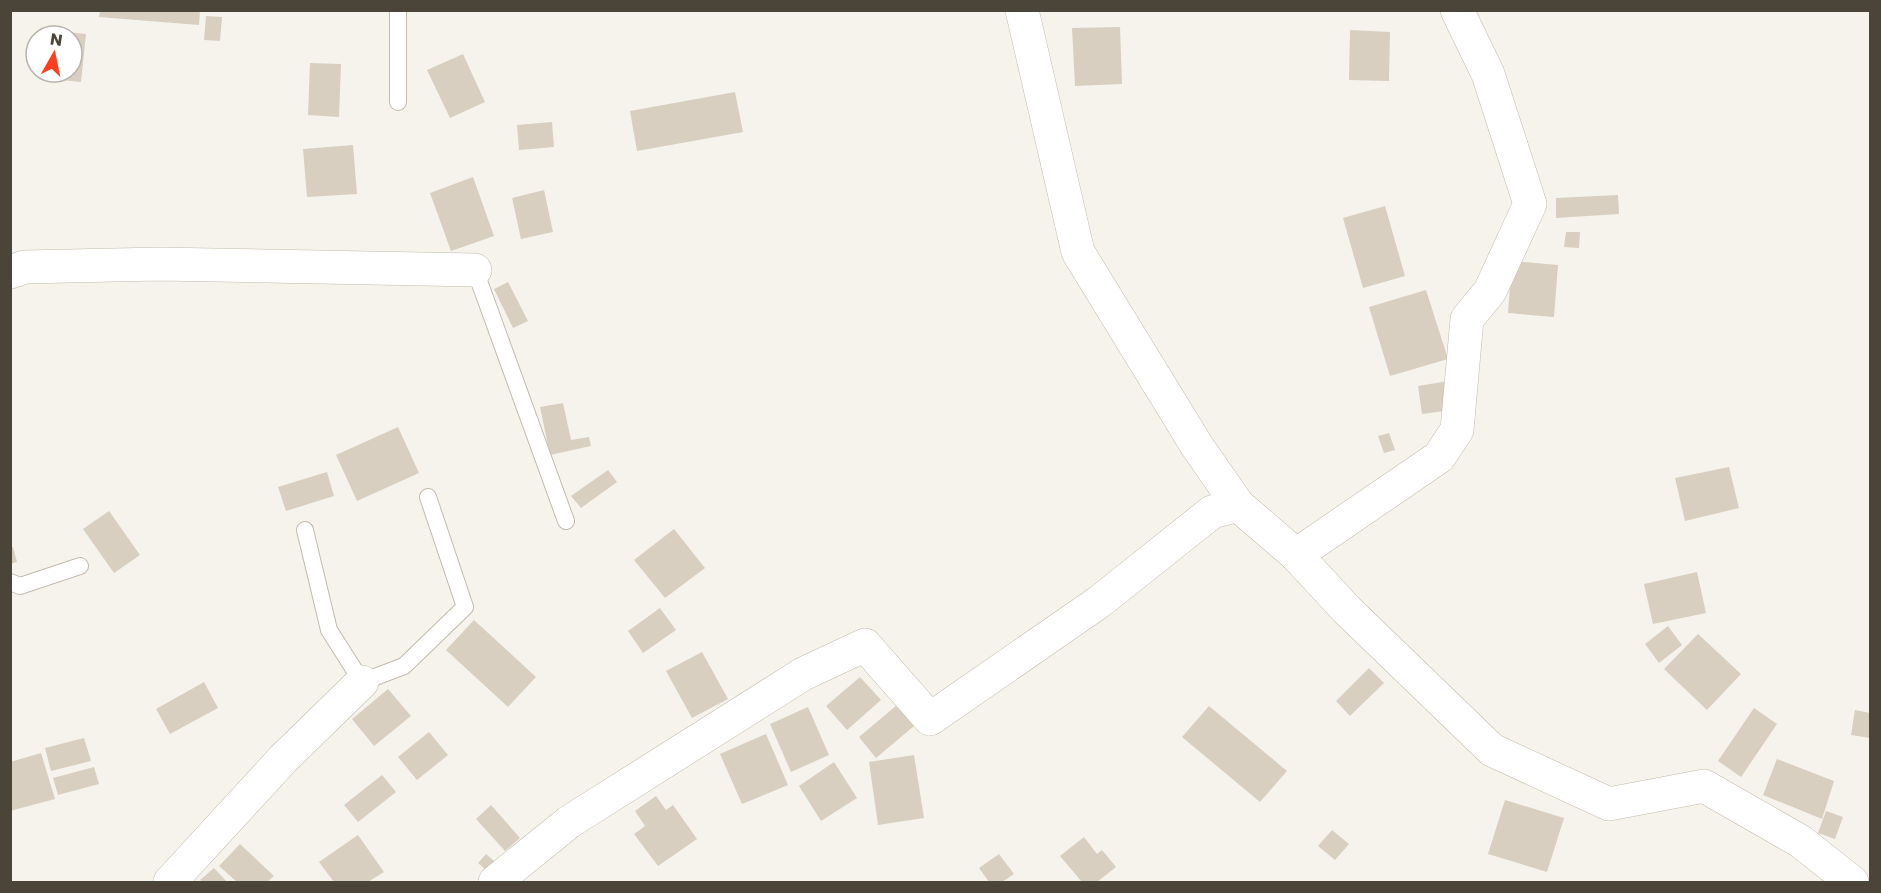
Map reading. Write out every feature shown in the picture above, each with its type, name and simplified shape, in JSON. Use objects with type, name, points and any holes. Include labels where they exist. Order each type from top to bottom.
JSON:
[{"type":"street","points":[[1023,10],[1078,252],[1197,446],[1238,505],[1296,555],[1347,610],[1492,750],[1609,804],[1704,786],[1800,841],[1852,882]]},
{"type":"street","points":[[1296,555],[1439,457],[1457,430],[1467,318],[1490,291],[1530,204],[1488,74],[1457,10]]},
{"type":"street","points":[[10,272],[25,267],[159,264],[475,270]]},
{"type":"street","points":[[495,882],[569,822],[803,674],[865,645],[930,720],[1099,602],[1212,512],[1238,505]]},
{"type":"street","points":[[170,882],[283,759],[362,682]]},
{"type":"lane","points":[[398,10],[398,102]]},
{"type":"lane","points":[[475,270],[566,521]]},
{"type":"lane","points":[[305,530],[329,630],[362,682],[404,666],[465,607],[428,497]]},
{"type":"lane","points":[[10,582],[20,585],[80,566]]},
{"type":"building","points":[[100,10],[200,10],[199,25],[99,17]]},
{"type":"building","points":[[206,16],[222,17],[220,41],[204,40]]},
{"type":"building","points":[[1120,27],[1122,84],[1075,86],[1072,28]]},
{"type":"building","points":[[1350,30],[1390,32],[1389,81],[1349,80]]},
{"type":"building","points":[[463,54],[485,102],[450,118],[427,70]]},
{"type":"building","points":[[310,63],[341,64],[339,117],[308,115]]},
{"type":"building","points":[[735,92],[743,132],[637,151],[630,111]]},
{"type":"building","points":[[552,122],[554,147],[519,150],[517,125]]},
{"type":"building","points":[[353,145],[357,194],[307,197],[303,149]]},
{"type":"building","points":[[473,177],[494,236],[451,251],[430,193]]},
{"type":"building","points":[[544,190],[553,232],[521,239],[512,198]]},
{"type":"building","points":[[1618,195],[1619,214],[1556,218],[1556,198]]},
{"type":"building","points":[[1385,206],[1405,276],[1363,288],[1343,218]]},
{"type":"building","points":[[1566,232],[1580,232],[1579,248],[1564,247]]},
{"type":"building","points":[[1512,261],[1558,265],[1554,317],[1508,313]]},
{"type":"building","points":[[508,282],[528,321],[513,328],[494,289]]},
{"type":"building","points":[[1426,290],[1448,359],[1390,376],[1369,307]]},
{"type":"building","points":[[1448,381],[1452,410],[1422,414],[1418,386]]},
{"type":"building","points":[[563,403],[571,440],[589,437],[591,446],[550,455],[540,407]]},
{"type":"building","points":[[398,427],[419,473],[357,501],[336,455]]},
{"type":"building","points":[[1389,433],[1395,450],[1384,453],[1378,436]]},
{"type":"building","points":[[1729,467],[1739,508],[1685,521],[1675,478]]},
{"type":"building","points":[[608,470],[617,482],[581,508],[571,496]]},
{"type":"building","points":[[327,472],[334,496],[286,511],[278,487]]},
{"type":"building","points":[[109,511],[140,555],[114,573],[83,529]]},
{"type":"building","points":[[674,529],[705,568],[665,598],[634,560]]},
{"type":"building","points":[[13,547],[17,562],[10,564],[10,548]]},
{"type":"building","points":[[1697,572],[1706,613],[1653,624],[1644,584]]},
{"type":"building","points":[[660,608],[676,630],[643,653],[628,631]]},
{"type":"building","points":[[474,620],[536,677],[508,707],[446,650]]},
{"type":"building","points":[[1668,626],[1682,645],[1659,663],[1645,644]]},
{"type":"building","points":[[1698,634],[1741,674],[1707,710],[1664,669]]},
{"type":"building","points":[[702,652],[728,699],[692,718],[666,671]]},
{"type":"building","points":[[1369,668],[1384,683],[1350,716],[1336,701]]},
{"type":"building","points":[[860,677],[881,700],[847,730],[826,706]]},
{"type":"building","points":[[204,682],[218,708],[170,734],[156,709]]},
{"type":"building","points":[[388,689],[411,716],[374,746],[352,719]]},
{"type":"building","points":[[897,705],[914,726],[876,758],[859,737]]},
{"type":"building","points":[[1209,706],[1287,771],[1260,802],[1182,737]]},
{"type":"building","points":[[808,707],[829,755],[791,772],[770,724]]},
{"type":"building","points":[[1754,708],[1777,724],[1741,777],[1718,761]]},
{"type":"building","points":[[1855,710],[1870,713],[1870,738],[1851,735]]},
{"type":"building","points":[[429,732],[448,755],[417,780],[398,757]]},
{"type":"building","points":[[766,734],[788,785],[742,804],[720,754]]},
{"type":"building","points":[[84,738],[91,761],[51,771],[45,748]]},
{"type":"building","points":[[41,753],[55,799],[10,811],[10,762]]},
{"type":"building","points":[[914,755],[924,818],[878,825],[869,762]]},
{"type":"building","points":[[1777,759],[1834,781],[1822,819],[1763,795]]},
{"type":"building","points":[[834,762],[857,798],[821,821],[799,786]]},
{"type":"building","points":[[94,767],[99,784],[58,795],[53,778]]},
{"type":"building","points":[[382,775],[396,792],[358,822],[344,805]]},
{"type":"building","points":[[656,796],[666,810],[673,805],[697,839],[658,866],[634,834],[645,826],[635,811]]},
{"type":"building","points":[[1505,800],[1564,818],[1547,872],[1488,854]]},
{"type":"building","points":[[491,805],[520,838],[505,851],[476,819]]},
{"type":"building","points":[[1826,811],[1843,817],[1835,839],[1818,833]]},
{"type":"building","points":[[1332,830],[1349,844],[1335,860],[1318,846]]},
{"type":"building","points":[[358,835],[384,872],[368,882],[334,882],[319,862]]},
{"type":"building","points":[[1084,837],[1097,854],[1102,850],[1116,867],[1097,882],[1082,882],[1060,856]]},
{"type":"building","points":[[240,844],[274,876],[267,882],[237,882],[219,866]]},
{"type":"building","points":[[486,854],[501,867],[493,876],[478,863]]},
{"type":"building","points":[[999,854],[1014,874],[1002,882],[989,882],[979,868]]},
{"type":"building","points":[[214,868],[227,882],[200,880]]}]
